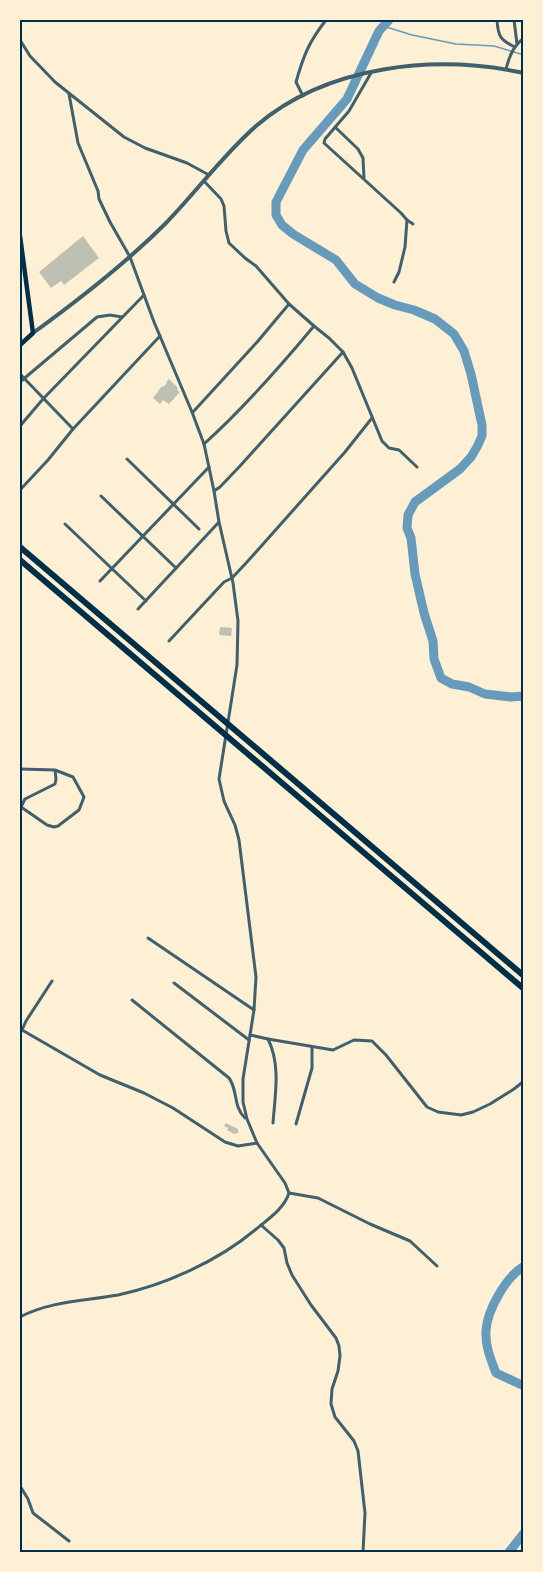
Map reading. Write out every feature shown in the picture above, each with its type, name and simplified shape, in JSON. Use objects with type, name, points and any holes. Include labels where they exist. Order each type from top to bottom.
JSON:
[{"type":"highway","points":[[20,547],[524,976]]},
{"type":"highway","points":[[20,560],[524,989]]},
{"type":"main road","points":[[20,236],[33,333],[20,345]]},
{"type":"street","points":[[303,96],[296,82],[306,51],[326,20]]},
{"type":"street","points":[[497,20],[500,38],[516,46]]},
{"type":"street","points":[[514,20],[516,46]]},
{"type":"street","points":[[506,69],[509,56],[524,38]]},
{"type":"street","points":[[20,40],[41,68],[113,129],[134,143],[187,163],[209,175]]},
{"type":"street","points":[[33,333],[90,291],[130,257],[256,127],[275,112],[303,96],[348,79],[406,67],[442,64],[486,66],[524,73]]},
{"type":"street","points":[[370,73],[349,111],[324,143],[413,224]]},
{"type":"street","points":[[69,94],[78,143],[110,222],[130,257],[204,444],[232,578],[237,607],[238,646],[232,702],[219,774],[221,792],[237,833],[242,859],[255,969],[254,1010],[242,1089],[243,1102],[257,1143],[285,1183],[289,1193]]},
{"type":"street","points":[[335,127],[358,148],[363,158],[364,179]]},
{"type":"street","points":[[204,181],[221,199],[224,206],[229,243],[256,266],[289,304],[343,352],[385,445],[399,450],[417,467]]},
{"type":"street","points":[[394,282],[405,247],[407,220]]},
{"type":"street","points":[[20,426],[43,399],[144,295]]},
{"type":"street","points":[[192,412],[289,304]]},
{"type":"street","points":[[20,382],[97,317],[110,315],[122,317]]},
{"type":"street","points":[[204,444],[256,393],[314,326]]},
{"type":"street","points":[[20,490],[73,429],[160,336]]},
{"type":"street","points":[[214,490],[220,487],[240,466],[343,352]]},
{"type":"street","points":[[20,375],[73,429]]},
{"type":"street","points":[[169,641],[224,582],[232,578],[372,418]]},
{"type":"street","points":[[127,459],[199,529]]},
{"type":"street","points":[[100,581],[209,467]]},
{"type":"street","points":[[101,496],[176,568]]},
{"type":"street","points":[[138,609],[219,522]]},
{"type":"street","points":[[64,524],[146,601]]},
{"type":"street","points":[[20,768],[54,770],[73,777],[84,796],[79,810],[54,827],[47,825],[21,807],[25,799],[55,784],[54,770]]},
{"type":"street","points":[[148,938],[254,1010]]},
{"type":"street","points":[[52,981],[22,1030],[100,1075],[173,1108],[225,1142],[238,1146],[257,1143]]},
{"type":"street","points":[[174,983],[249,1040]]},
{"type":"street","points":[[132,1000],[229,1078],[233,1083],[236,1102],[241,1114],[247,1119]]},
{"type":"street","points":[[250,1035],[333,1050],[354,1040],[372,1041],[427,1107],[438,1112],[461,1115],[490,1104],[524,1081]]},
{"type":"street","points":[[268,1040],[274,1051],[275,1063],[273,1123]]},
{"type":"street","points":[[296,1124],[312,1068],[312,1047]]},
{"type":"street","points":[[20,1317],[30,1311],[45,1307],[119,1294],[164,1281],[187,1271],[247,1237],[282,1206],[289,1193]]},
{"type":"street","points":[[289,1193],[318,1198],[370,1224],[410,1240],[437,1266]]},
{"type":"street","points":[[261,1225],[284,1248],[291,1275],[336,1338],[339,1346],[338,1371],[332,1389],[331,1404],[335,1417],[354,1441],[358,1451],[365,1506],[363,1552]]},
{"type":"street","points":[[20,1486],[33,1513],[69,1541]]},
{"type":"building","points":[[83,236],[99,258],[64,285],[61,281],[51,288],[39,272]]},
{"type":"building","points":[[169,379],[180,392],[169,404],[163,400],[160,404],[153,398]]},
{"type":"building","points":[[220,627],[232,628],[231,636],[219,635]]},
{"type":"building","points":[[226,1123],[238,1129],[238,1133],[234,1134],[227,1130],[228,1128],[224,1126]]},
{"type":"waterway","points":[[389,20],[379,31],[347,99],[303,150],[276,202],[276,215],[282,225],[293,234],[336,260],[355,284],[378,298],[435,319],[454,334],[464,351],[482,425],[482,436],[471,457],[460,469],[415,502],[408,515],[407,528],[411,538],[415,574],[433,641],[434,659],[441,678],[452,684],[469,687],[485,694],[524,696]]},
{"type":"waterway","points":[[383,26],[412,35],[456,44],[494,46],[524,55]]},
{"type":"waterway","points":[[524,1266],[504,1286],[494,1304],[487,1323],[486,1337],[496,1373],[524,1386]]},
{"type":"waterway","points":[[509,1552],[524,1533]]}]
